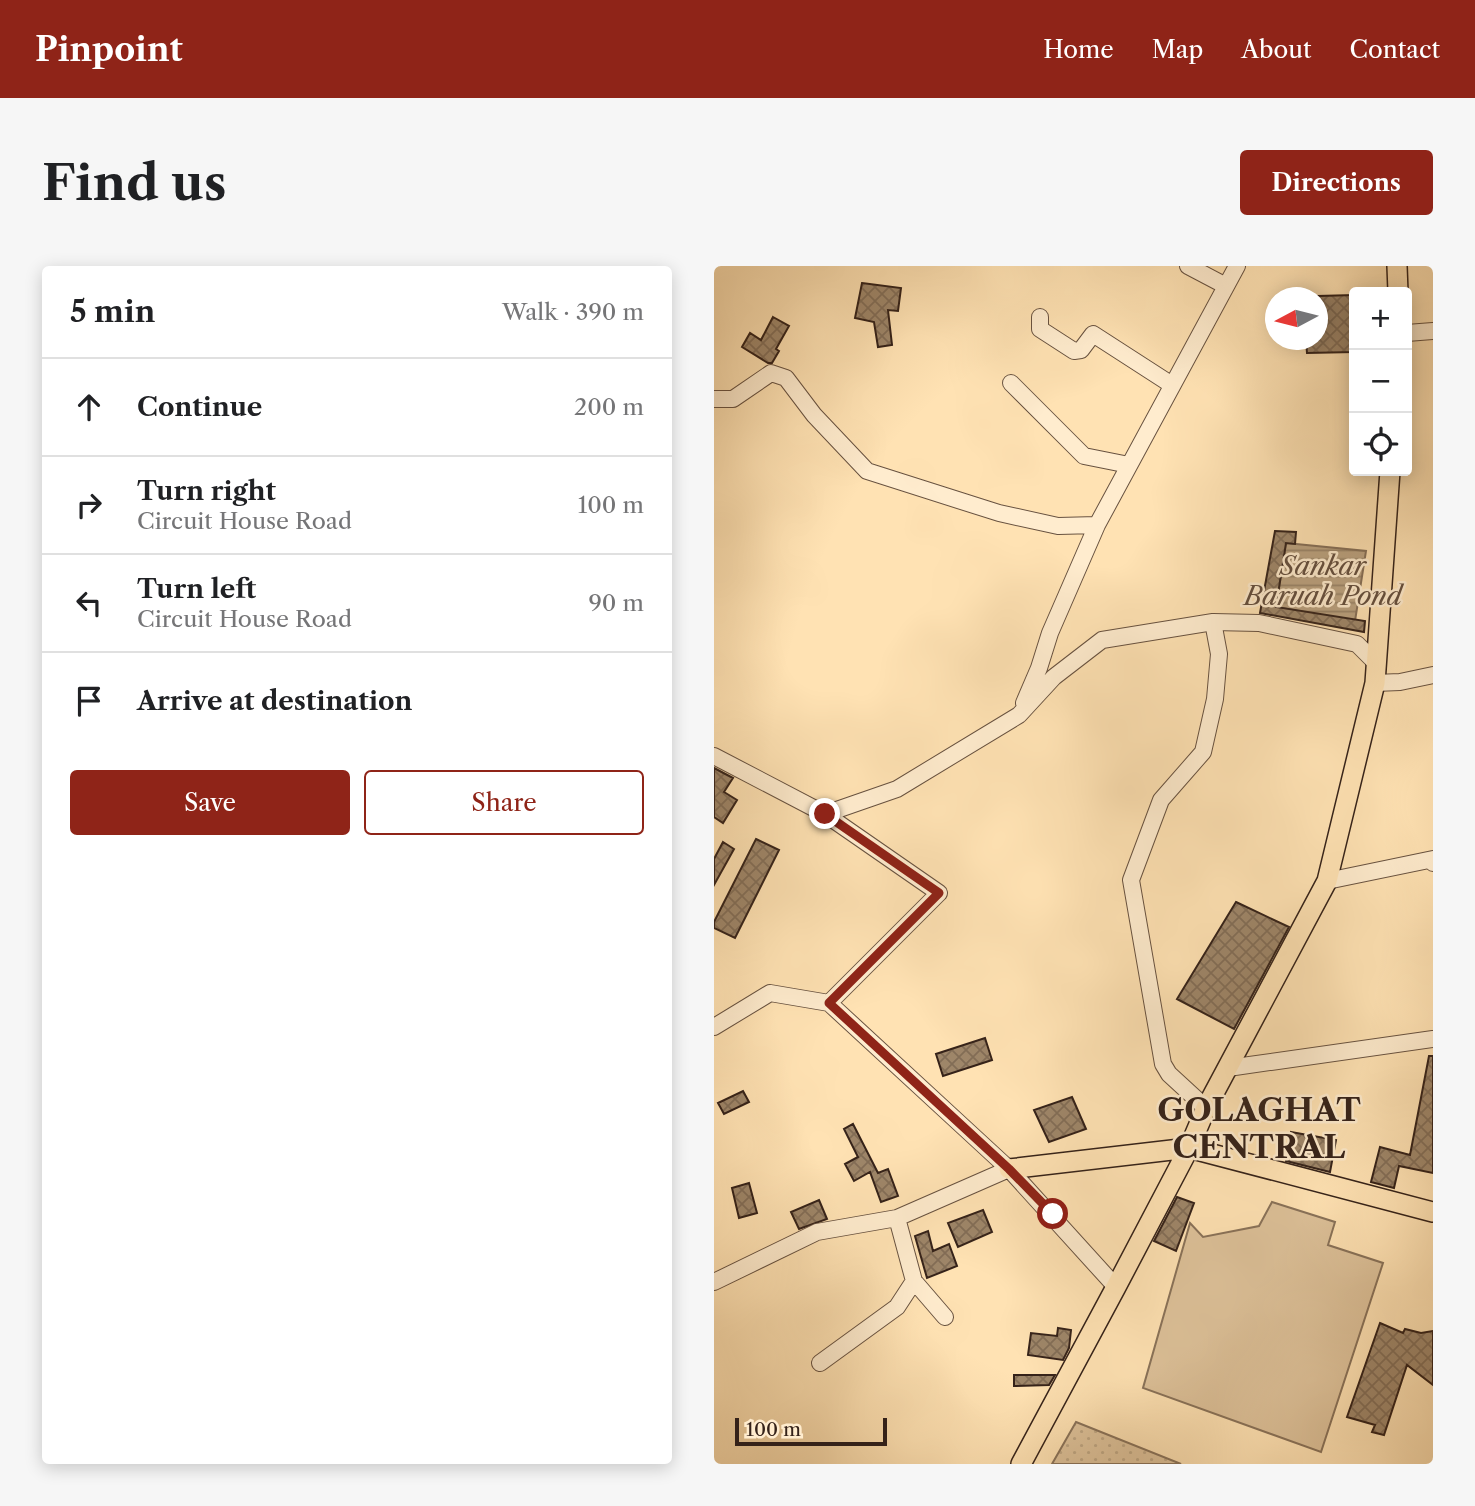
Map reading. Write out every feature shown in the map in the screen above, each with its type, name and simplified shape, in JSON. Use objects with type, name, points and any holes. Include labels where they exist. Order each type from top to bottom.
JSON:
[{"type":"main road","points":[[1397,266],[1398,287]]},
{"type":"main road","points":[[1021,1464],[1327,881],[1376,673],[1390,476]]},
{"type":"main road","points":[[1009,1169],[1189,1148],[1433,1212]]},
{"type":"street","points":[[1188,266],[1226,286]]},
{"type":"street","points":[[1019,715],[1050,633],[1097,526],[1237,266]]},
{"type":"street","points":[[1040,317],[1040,329],[1074,351],[1081,350],[1093,334],[1172,385]]},
{"type":"street","points":[[1412,333],[1433,331]]},
{"type":"street","points":[[714,399],[733,399],[771,373],[786,378],[814,415],[867,471],[999,513],[1058,526],[1097,526]]},
{"type":"street","points":[[1011,383],[1084,456],[1129,465]]},
{"type":"street","points":[[825,814],[898,789],[1019,715],[1054,677],[1101,640],[1213,622],[1259,623],[1357,644],[1380,632]]},
{"type":"street","points":[[1206,1108],[1169,1074],[1163,1064],[1131,880],[1161,800],[1203,752],[1215,699],[1219,653],[1213,622]]},
{"type":"street","points":[[1357,644],[1376,673],[1400,682],[1433,675]]},
{"type":"street","points":[[714,756],[825,814],[939,893],[829,1003]]},
{"type":"street","points":[[1327,881],[1433,861]]},
{"type":"street","points":[[714,1027],[770,993],[829,1003],[1009,1169],[1116,1287]]},
{"type":"street","points":[[1228,1068],[1433,1039]]},
{"type":"street","points":[[714,1282],[817,1233],[897,1218],[1009,1169]]},
{"type":"street","points":[[897,1218],[914,1281],[945,1317]]},
{"type":"street","points":[[820,1363],[897,1307],[914,1281]]},
{"type":"shaded area","points":[[1272,1202],[1335,1222],[1328,1245],[1383,1263],[1321,1452],[1143,1388],[1190,1223],[1203,1237],[1259,1226]]},
{"type":"shaded area","points":[[1076,1422],[1181,1464],[1052,1464]]},
{"type":"water","name":"Sankar Baruah Pond","points":[[1286,543],[1366,551],[1355,621],[1276,607]]},
{"type":"building","points":[[862,283],[901,288],[898,311],[888,310],[892,345],[878,347],[874,322],[855,318]]},
{"type":"building","points":[[1349,295],[1349,352],[1307,353],[1307,350],[1328,350],[1328,296]]},
{"type":"building","points":[[773,317],[789,326],[776,349],[779,351],[772,363],[768,363],[742,347],[750,333],[761,340]]},
{"type":"building","points":[[1275,531],[1296,532],[1295,544],[1286,543],[1276,607],[1365,621],[1364,632],[1260,613]]},
{"type":"building","points":[[714,768],[733,778],[724,792],[737,800],[723,823],[714,817]]},
{"type":"building","points":[[756,839],[779,850],[735,938],[714,928],[714,922]]},
{"type":"building","points":[[723,842],[734,849],[714,885],[714,859]]},
{"type":"building","points":[[1236,902],[1289,927],[1234,1029],[1177,999]]},
{"type":"building","points":[[985,1038],[992,1060],[943,1076],[936,1054]]},
{"type":"building","points":[[1429,1056],[1433,1056],[1433,1173],[1399,1166],[1394,1188],[1371,1182],[1380,1147],[1410,1155]]},
{"type":"building","points":[[743,1091],[749,1102],[724,1114],[718,1103]]},
{"type":"building","points":[[1072,1097],[1086,1129],[1049,1142],[1034,1110]]},
{"type":"building","points":[[853,1124],[878,1173],[888,1169],[898,1196],[881,1202],[870,1172],[854,1181],[845,1164],[858,1157],[844,1129]]},
{"type":"building","points":[[1291,1132],[1336,1140],[1330,1172],[1286,1161]]},
{"type":"building","points":[[749,1183],[757,1213],[739,1218],[732,1188]]},
{"type":"building","points":[[1177,1197],[1194,1203],[1176,1251],[1154,1241]]},
{"type":"building","points":[[819,1200],[827,1219],[799,1229],[791,1212]]},
{"type":"building","points":[[983,1210],[992,1232],[958,1247],[948,1223]]},
{"type":"building","points":[[928,1231],[933,1251],[949,1244],[957,1266],[927,1278],[915,1236]]},
{"type":"building","points":[[1380,1323],[1403,1333],[1405,1329],[1421,1333],[1433,1331],[1433,1385],[1407,1365],[1384,1435],[1372,1432],[1375,1425],[1347,1417]]},
{"type":"building","points":[[1058,1328],[1071,1330],[1069,1348],[1063,1360],[1028,1355],[1031,1333],[1057,1336]]},
{"type":"building","points":[[1014,1375],[1055,1375],[1049,1385],[1014,1386]]},
{"type":"district","name":"GOLAGHAT CENTRAL","points":[[1259,1128]]},
{"type":"route","points":[[825,814],[939,893],[829,1003],[1009,1169],[1053,1214]]}]
